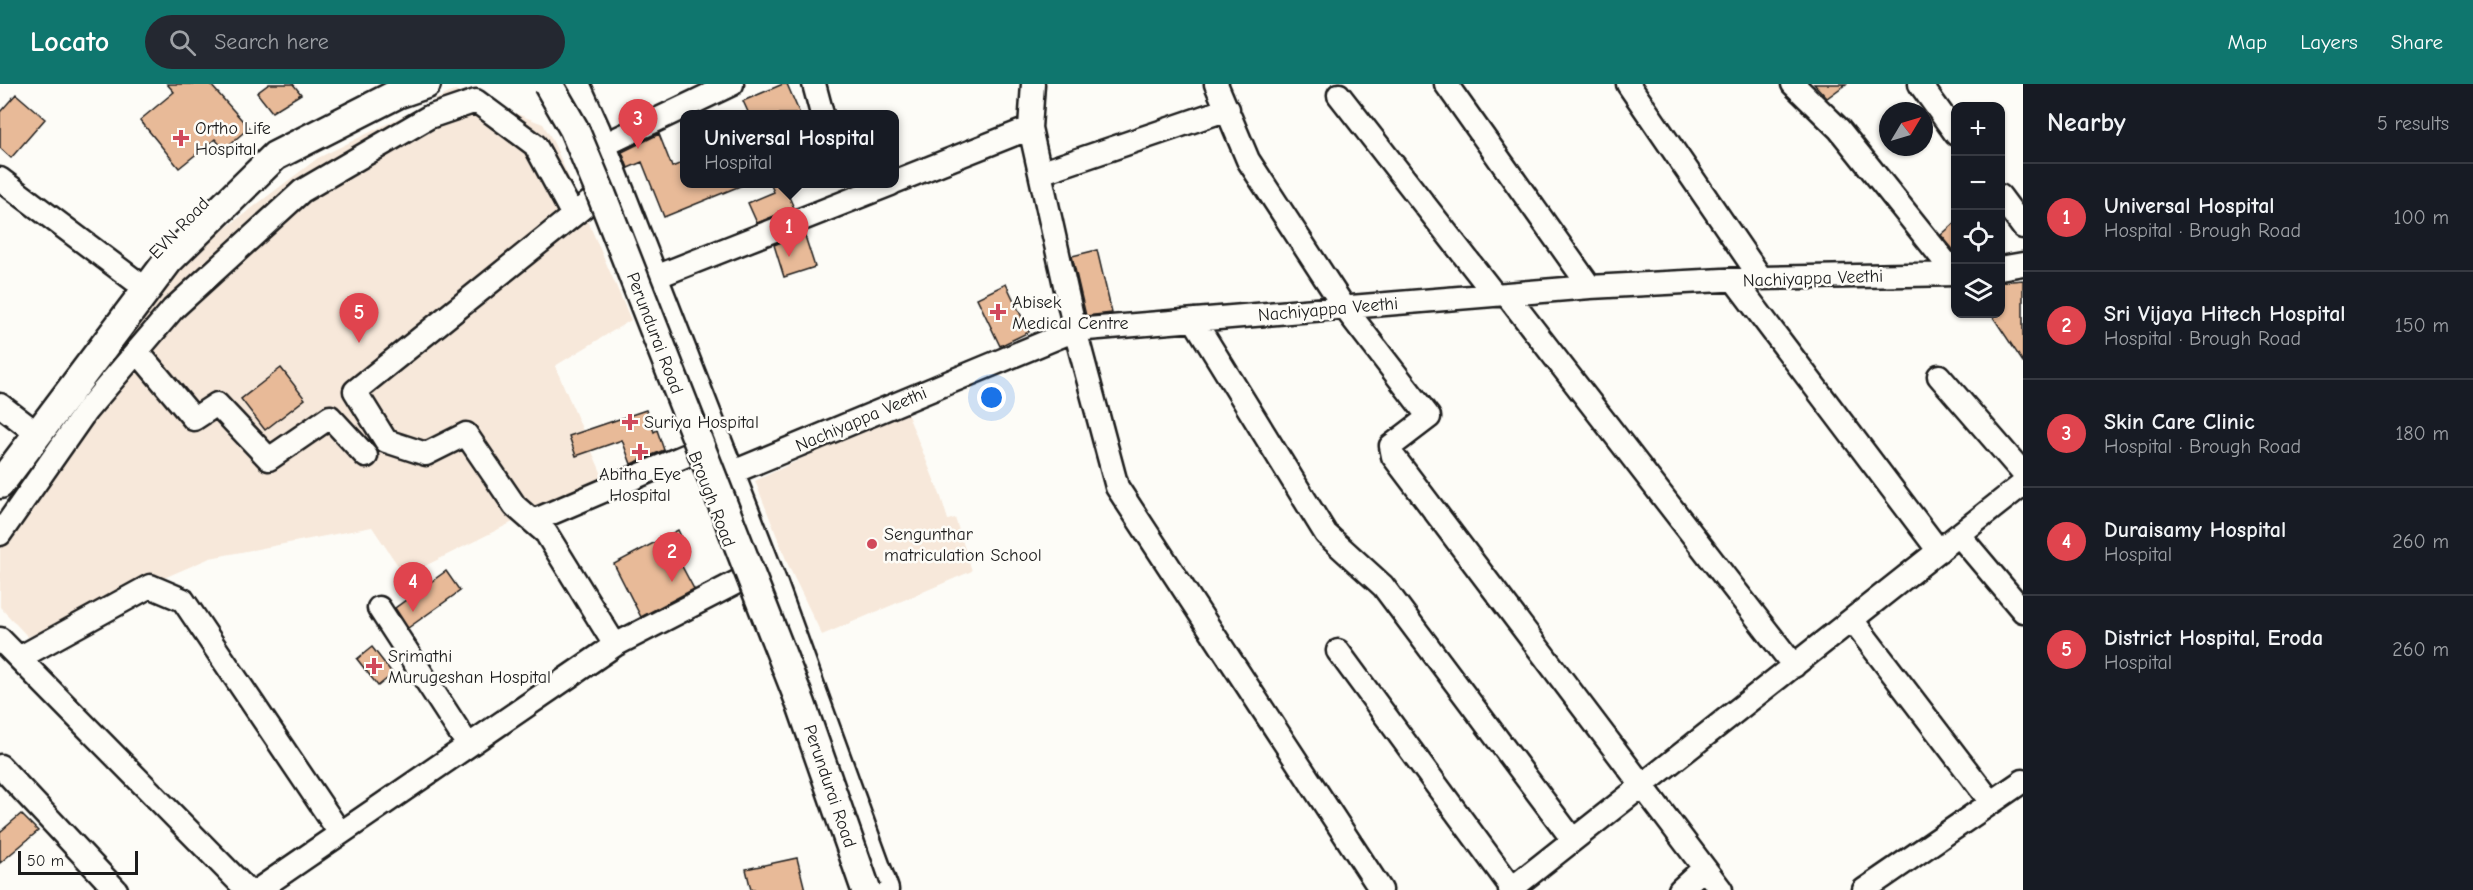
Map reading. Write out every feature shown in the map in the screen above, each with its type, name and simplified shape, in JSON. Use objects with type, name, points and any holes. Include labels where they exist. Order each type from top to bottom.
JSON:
[{"type":"main road","name":"EVN Road","points":[[0,459],[134,280],[159,243],[270,141],[388,84]]},
{"type":"main road","points":[[0,484],[168,261],[275,156],[397,94],[426,84]]},
{"type":"main road","points":[[535,84],[561,88]]},
{"type":"main road","name":"Brough Road","points":[[535,84],[578,151],[694,452],[718,479],[772,582],[884,890]]},
{"type":"main road","name":"Brough Road","points":[[561,88],[602,147],[653,278],[718,479],[743,579],[836,825],[856,890]]},
{"type":"main road","name":"Perundurai Road","points":[[561,88],[574,129],[801,704],[866,890]]},
{"type":"main road","name":"Perundurai Road","points":[[561,88],[578,109],[621,215],[743,525],[878,890]]},
{"type":"street","points":[[602,147],[732,84]]},
{"type":"street","points":[[814,84],[821,110]]},
{"type":"street","points":[[1033,84],[1030,128],[1075,330],[1117,487],[1381,890]]},
{"type":"street","points":[[1216,84],[1248,160],[1344,308],[1429,417],[1391,446],[1393,456],[1721,890]]},
{"type":"street","points":[[1446,84],[1590,287]]},
{"type":"street","points":[[1628,84],[1761,278]]},
{"type":"street","points":[[1793,84],[1839,129],[1951,269]]},
{"type":"street","points":[[1920,84],[1951,127]]},
{"type":"street","points":[[1339,94],[1794,666]]},
{"type":"street","points":[[0,534],[87,411],[172,309],[302,191],[429,117],[476,101],[535,145],[573,215]]},
{"type":"street","points":[[1040,173],[1228,109]]},
{"type":"street","points":[[899,180],[1030,128]]},
{"type":"street","points":[[0,179],[134,280]]},
{"type":"street","points":[[653,278],[848,192],[868,188]]},
{"type":"street","points":[[596,197],[355,391],[386,441],[426,454],[466,434],[515,506],[546,533],[615,645]]},
{"type":"street","points":[[2005,202],[2023,227]]},
{"type":"street","points":[[2005,267],[2023,264]]},
{"type":"street","name":"Nachiyappa Veethi","points":[[718,479],[1075,330],[1590,287],[1761,278],[1951,274]]},
{"type":"street","points":[[1735,281],[1939,551]]},
{"type":"street","points":[[1194,320],[1326,534],[1383,586],[1573,840]]},
{"type":"street","points":[[137,351],[194,419],[217,404],[269,459],[330,417],[366,456]]},
{"type":"street","points":[[1939,376],[2023,473]]},
{"type":"street","points":[[0,405],[26,425]]},
{"type":"street","points":[[533,521],[694,452]]},
{"type":"street","points":[[1338,651],[1511,889],[2023,484]]},
{"type":"street","points":[[1959,535],[2023,612]]},
{"type":"street","points":[[258,890],[615,645],[743,579]]},
{"type":"street","points":[[19,658],[150,586],[183,600],[340,833]]},
{"type":"street","points":[[379,608],[468,745]]},
{"type":"street","points":[[1852,620],[1991,802]]},
{"type":"street","points":[[0,639],[247,890]]},
{"type":"street","points":[[0,766],[116,890]]},
{"type":"street","points":[[1864,890],[2023,781]]},
{"type":"street","points":[[1680,890],[1704,868]]},
{"type":"shaded area","points":[[455,90],[543,124],[552,139],[631,320],[555,366],[603,477],[405,576],[372,527],[210,558],[28,637],[0,607],[0,523],[72,415],[186,258],[318,158]]},
{"type":"shaded area","name":"Sengunthar matriculation School","points":[[907,413],[948,520],[955,518],[972,571],[822,635],[789,567],[755,481],[836,442]]},
{"type":"building","points":[[167,84],[210,84],[249,128],[224,149],[215,139],[179,168],[140,120],[174,92]]},
{"type":"building","points":[[269,84],[293,84],[301,94],[272,112],[257,93]]},
{"type":"building","points":[[787,84],[798,110],[747,110],[743,101]]},
{"type":"building","points":[[1814,84],[1846,84],[1827,98]]},
{"type":"building","points":[[16,94],[45,119],[11,158],[0,148],[0,112]]},
{"type":"building","points":[[659,134],[672,167],[680,164],[680,188],[735,188],[664,217],[642,162],[628,168],[622,152]]},
{"type":"building","points":[[772,188],[785,188],[794,208],[757,223],[748,203],[774,192]]},
{"type":"building","points":[[1951,226],[1951,247],[1941,235]]},
{"type":"building","points":[[804,233],[815,267],[784,277],[774,245]]},
{"type":"building","points":[[1097,250],[1112,313],[1086,316],[1072,256]]},
{"type":"building","points":[[2023,280],[2023,362],[1994,318],[2005,318],[2005,282]]},
{"type":"building","points":[[1006,284],[1029,332],[1000,346],[977,298]]},
{"type":"building","points":[[281,368],[305,399],[265,430],[241,399]]},
{"type":"building","points":[[646,410],[654,432],[657,430],[664,450],[631,464],[622,440],[576,456],[569,436]]},
{"type":"building","points":[[678,530],[688,551],[677,557],[694,589],[641,617],[614,564]]},
{"type":"building","points":[[446,571],[460,591],[408,628],[395,608]]},
{"type":"building","points":[[372,647],[393,674],[378,686],[357,659]]},
{"type":"building","points":[[21,814],[38,831],[0,863],[0,832]]},
{"type":"building","points":[[797,858],[805,890],[751,890],[746,869]]},
{"type":"place","name":"Ortho Life Hospital","points":[[181,138]]},
{"type":"place","name":"Skin Care Clinic","points":[[638,149]]},
{"type":"place","name":"Universal Hospital","points":[[789,257]]},
{"type":"place","name":"Abisek Medical Centre","points":[[998,312]]},
{"type":"place","name":"District Hospital, Eroda","points":[[359,343]]},
{"type":"place","name":"Suriya Hospital","points":[[630,422]]},
{"type":"place","name":"Abitha Eye Hospital","points":[[640,452]]},
{"type":"place","name":"Sengunthar matriculation School","points":[[872,544]]},
{"type":"place","name":"Sri Vijaya Hitech Hospital","points":[[672,582]]},
{"type":"place","name":"Duraisamy Hospital","points":[[413,612]]},
{"type":"place","name":"Srimathi Murugeshan Hospital","points":[[374,666]]}]
